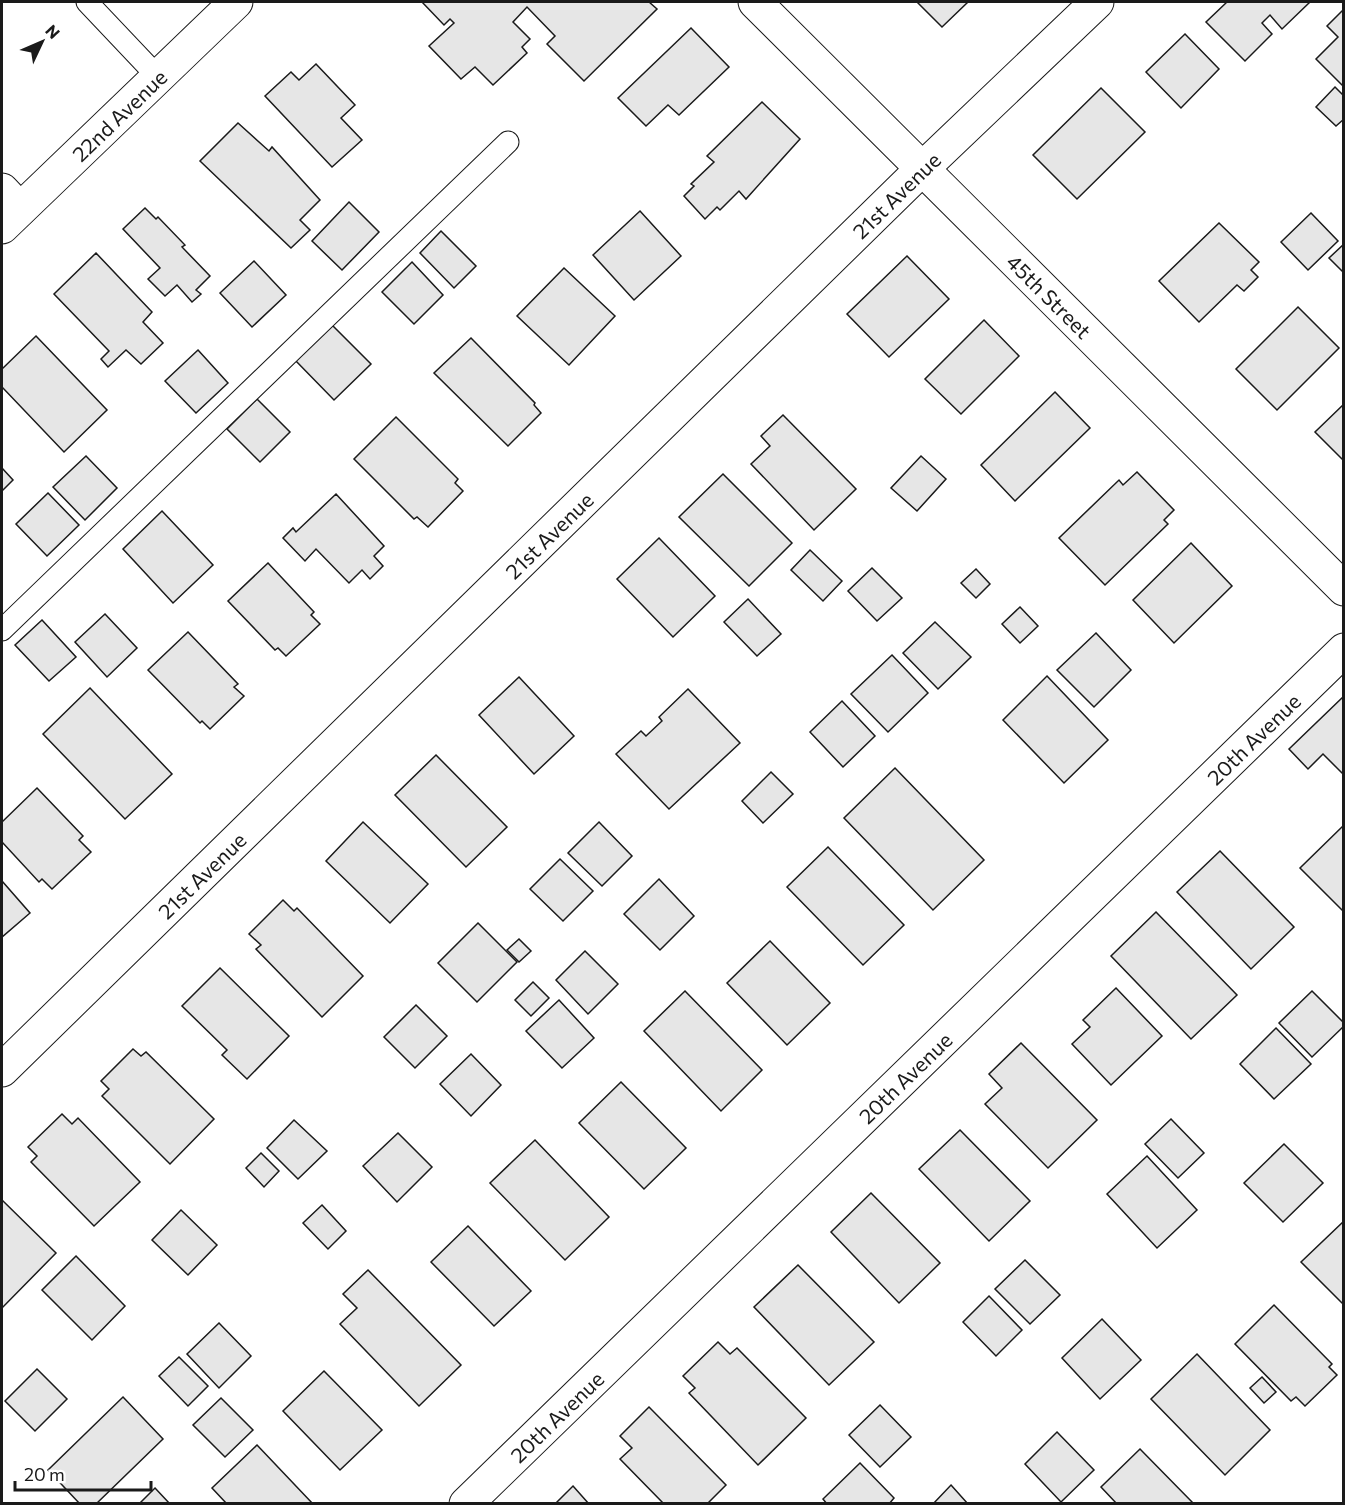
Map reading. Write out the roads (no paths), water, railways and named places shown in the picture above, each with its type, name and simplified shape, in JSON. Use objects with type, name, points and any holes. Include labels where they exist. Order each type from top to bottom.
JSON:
[{"type":"street","name":"22nd Avenue","points":[[8,209],[158,77],[236,2]]},
{"type":"street","name":"45th Street","points":[[756,2],[1344,589]]},
{"type":"street","name":"21st Avenue","points":[[2,1070],[922,168],[1097,2]]},
{"type":"street","name":"20th Avenue","points":[[466,1503],[1344,650]]},
{"type":"lane","points":[[87,2],[158,77]]},
{"type":"lane","points":[[2,630],[508,142]]}]
